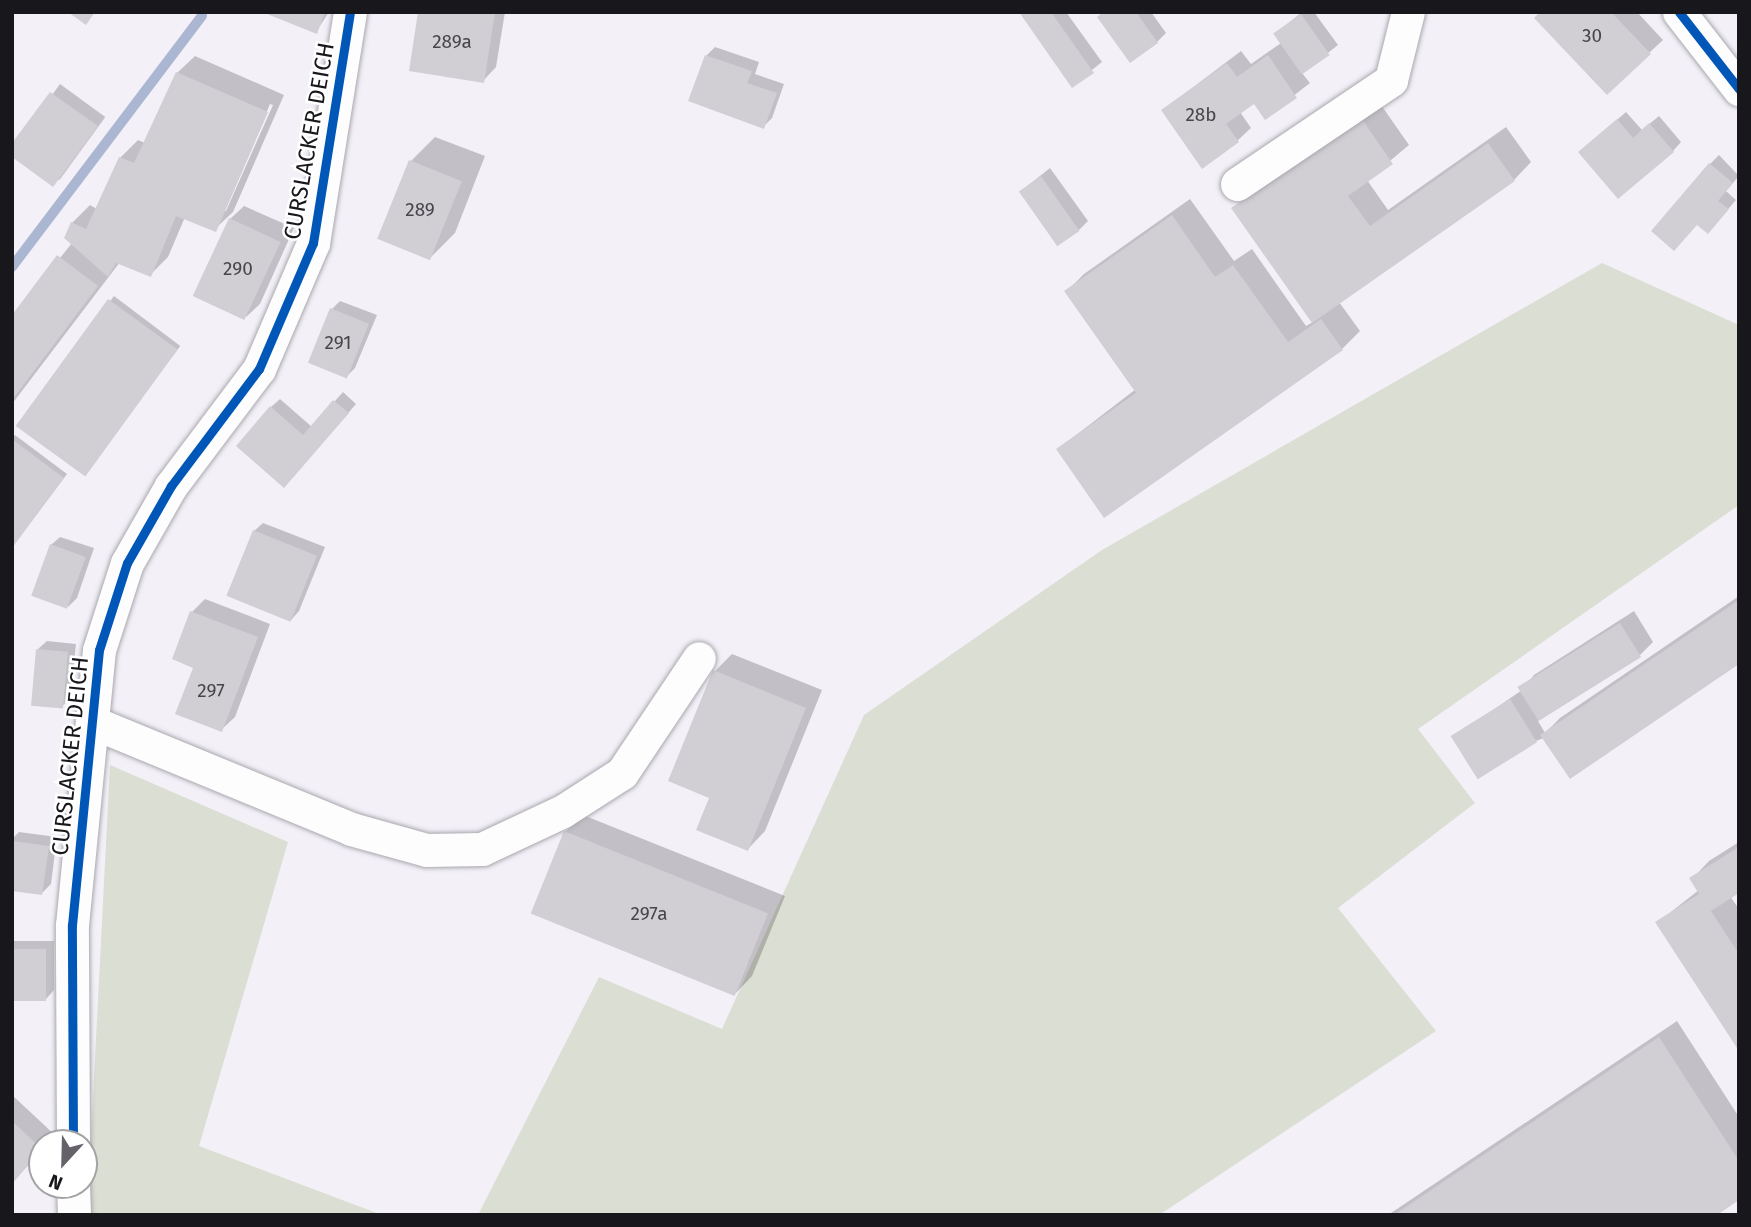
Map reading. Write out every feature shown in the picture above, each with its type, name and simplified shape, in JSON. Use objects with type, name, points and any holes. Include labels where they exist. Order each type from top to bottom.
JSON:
[{"type":"street","name":"CURSLACKER DEICH","points":[[73,1129],[72,925],[99,650],[127,563],[172,486],[259,369],[313,243],[350,12]]},
{"type":"street","points":[[1237,184],[1391,80],[1408,12]]},
{"type":"street","points":[[1679,12],[1739,89]]},
{"type":"street","points":[[92,722],[351,829],[425,850],[482,849],[563,811],[622,773],[699,658]]},
{"type":"shaded area","points":[[1602,263],[1739,325],[1739,505],[1418,729],[1475,803],[1338,908],[1436,1031],[1159,1215],[478,1215],[599,977],[722,1029],[864,715],[1102,550]]},
{"type":"shaded area","points":[[110,765],[288,842],[199,1146],[382,1215],[87,1215],[88,1199],[98,1199],[98,1129],[91,1129]]},
{"type":"building","points":[[68,12],[95,12],[86,25]]},
{"type":"building","points":[[262,12],[325,12],[317,34]]},
{"type":"building","points":[[418,12],[495,12],[484,83],[409,71]]},
{"type":"building","points":[[1019,12],[1051,12],[1094,73],[1072,88]]},
{"type":"building","points":[[1103,12],[1136,12],[1158,43],[1130,63],[1097,17]]},
{"type":"building","points":[[1540,12],[1611,12],[1651,54],[1607,95],[1534,18]]},
{"type":"building","points":[[1301,14],[1330,55],[1302,74],[1273,34]]},
{"type":"building","points":[[705,55],[752,71],[747,83],[777,93],[764,129],[688,101]]},
{"type":"building","points":[[1268,55],[1297,98],[1265,120],[1254,104],[1226,124],[1239,142],[1202,169],[1161,110],[1227,63],[1237,77]]},
{"type":"building","points":[[176,72],[268,112],[216,232],[176,216],[151,277],[116,263],[108,277],[64,238],[71,222],[86,229],[119,157],[134,163]]},
{"type":"building","points":[[50,92],[98,126],[53,187],[12,157],[12,143]]},
{"type":"building","points":[[1361,118],[1393,164],[1348,196],[1370,226],[1488,143],[1515,181],[1312,323],[1231,208]]},
{"type":"building","points":[[1617,119],[1633,138],[1649,123],[1674,152],[1618,199],[1578,152]]},
{"type":"building","points":[[409,160],[462,181],[430,260],[377,239]]},
{"type":"building","points":[[1709,163],[1733,183],[1718,201],[1729,209],[1708,234],[1697,225],[1674,251],[1651,231]]},
{"type":"building","points":[[1041,176],[1079,231],[1057,246],[1019,191]]},
{"type":"building","points":[[1172,215],[1215,277],[1233,265],[1288,342],[1321,319],[1343,350],[1104,518],[1056,449],[1136,393],[1064,291]]},
{"type":"building","points":[[229,218],[281,242],[244,320],[193,296]]},
{"type":"building","points":[[57,255],[98,286],[12,400],[12,315]]},
{"type":"building","points":[[108,299],[178,350],[85,477],[16,426]]},
{"type":"building","points":[[330,308],[369,324],[347,378],[308,363]]},
{"type":"building","points":[[333,400],[349,413],[284,488],[236,446],[270,406],[303,435]]},
{"type":"building","points":[[12,439],[64,478],[12,548]]},
{"type":"building","points":[[253,530],[317,556],[290,622],[226,596]]},
{"type":"building","points":[[50,544],[86,557],[67,609],[31,596]]},
{"type":"building","points":[[1739,600],[1739,664],[1570,779],[1540,735]]},
{"type":"building","points":[[190,611],[258,637],[222,732],[175,714],[193,668],[172,659]]},
{"type":"building","points":[[1620,623],[1641,657],[1539,721],[1517,687]]},
{"type":"building","points":[[36,649],[68,652],[63,709],[31,706]]},
{"type":"building","points":[[713,670],[806,708],[748,851],[696,830],[709,798],[668,781]]},
{"type":"building","points":[[1510,699],[1537,742],[1478,779],[1451,736]]},
{"type":"building","points":[[564,831],[768,913],[735,996],[531,914]]},
{"type":"building","points":[[12,841],[49,846],[42,895],[12,891]]},
{"type":"building","points":[[1739,847],[1739,893],[1711,911],[1739,954],[1739,1051],[1655,922],[1699,894],[1689,878]]},
{"type":"building","points":[[12,949],[46,949],[46,1001],[12,1001]]},
{"type":"building","points":[[1659,1037],[1739,1161],[1739,1200],[1717,1215],[1394,1215]]},
{"type":"building","points":[[12,1121],[28,1136],[28,1165],[12,1184]]},
{"type":"waterway","points":[[12,267],[202,16]]},
{"type":"cycle path","points":[[73,1129],[72,925],[99,650],[127,563],[171,486],[259,369],[313,243],[350,12]]},
{"type":"cycle path","points":[[1679,12],[1739,89]]}]
